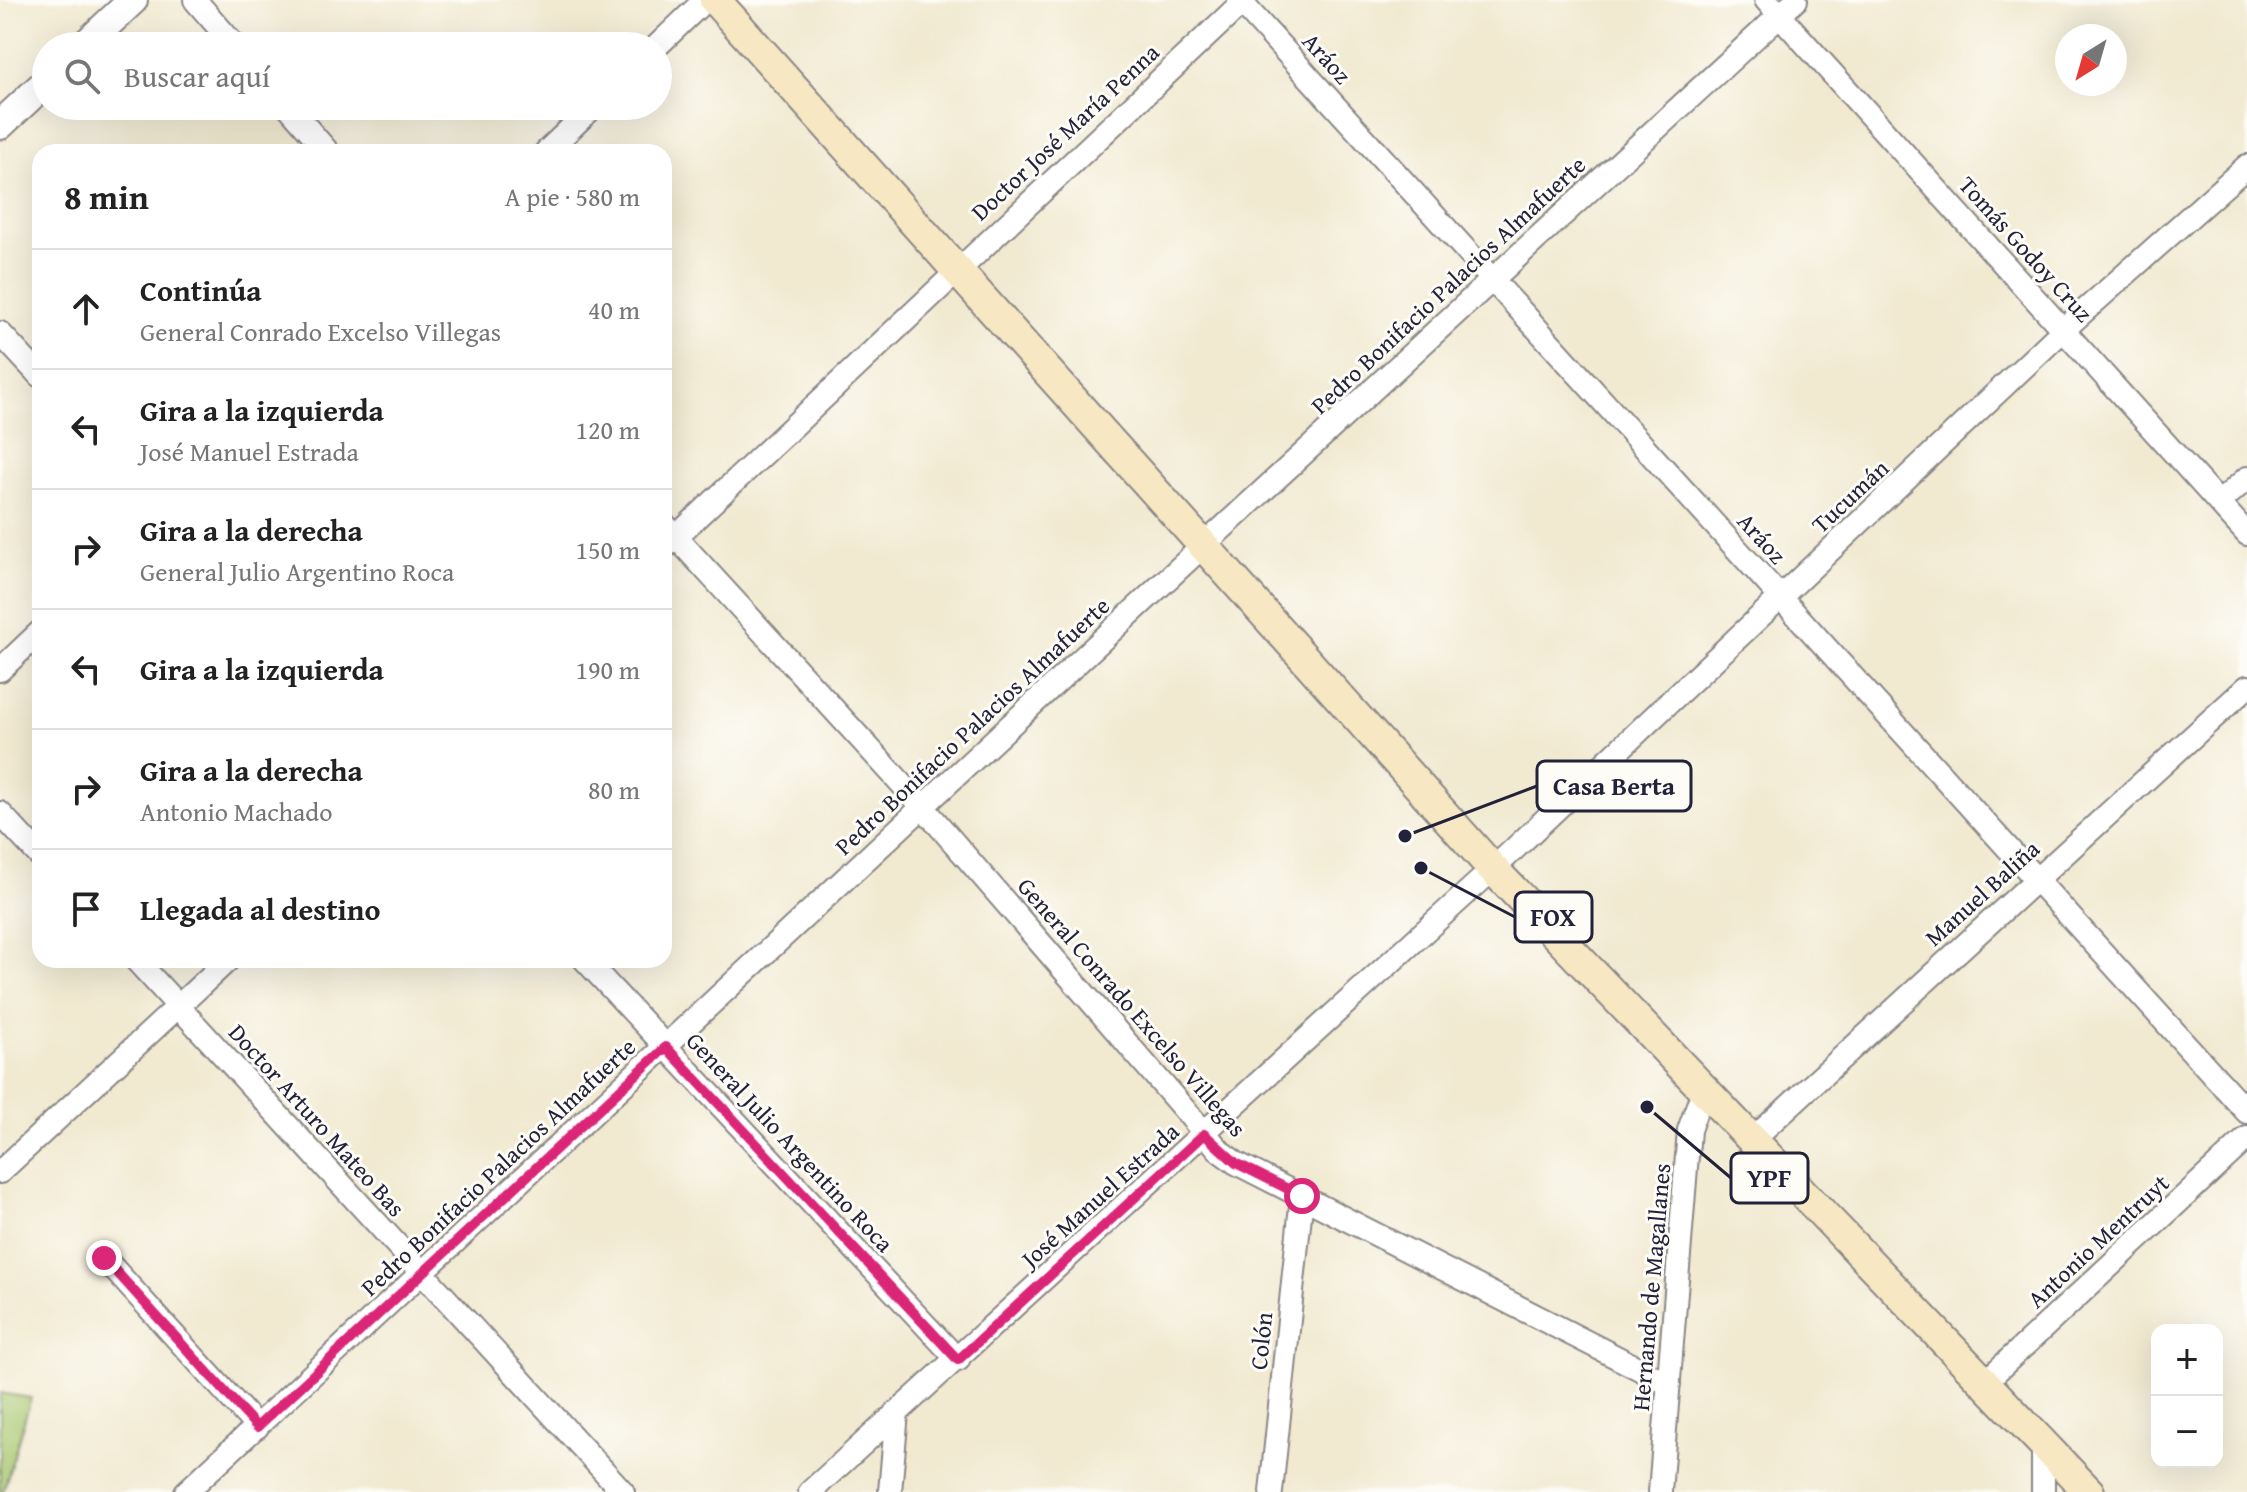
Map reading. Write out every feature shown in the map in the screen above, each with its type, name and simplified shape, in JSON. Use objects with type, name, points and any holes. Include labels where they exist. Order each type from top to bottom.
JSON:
[{"type":"main road","points":[[715,0],[1493,869],[2089,1492]]},
{"type":"street","points":[[99,32],[133,0]]},
{"type":"street","points":[[195,0],[223,32]]},
{"type":"street","points":[[672,32],[705,0]]},
{"type":"street","name":"Pedro Bonifacio Palacios Almafuerte","points":[[186,1492],[1492,279],[1772,8],[1796,0]]},
{"type":"street","name":"Doctor José María Penna","points":[[672,532],[1242,1]]},
{"type":"street","name":"Aráoz","points":[[1242,1],[2247,1112]]},
{"type":"street","name":"Tomás Godoy Cruz","points":[[1772,8],[2247,534]]},
{"type":"street","points":[[0,125],[32,95]]},
{"type":"street","points":[[300,120],[321,144]]},
{"type":"street","points":[[554,144],[579,120]]},
{"type":"street","name":"Tucumán","points":[[1493,869],[2063,330],[2247,166]]},
{"type":"street","points":[[0,333],[32,367]]},
{"type":"street","points":[[2219,503],[2247,478]]},
{"type":"street","name":"General Conrado Excelso Villegas","points":[[672,540],[923,807],[1204,1134],[1236,1163],[1669,1384]]},
{"type":"street","points":[[0,670],[32,640]]},
{"type":"street","name":"Manuel Baliña","points":[[1753,1139],[2247,687]]},
{"type":"street","points":[[0,813],[32,847]]},
{"type":"street","name":"José Manuel Estrada","points":[[810,1492],[1493,869]]},
{"type":"street","name":"Doctor Arturo Mateo Bas","points":[[143,968],[623,1492]]},
{"type":"street","points":[[0,1172],[219,968]]},
{"type":"street","name":"General Julio Argentino Roca","points":[[592,968],[958,1360]]},
{"type":"street","name":"Hernando de Magallanes","points":[[1660,1492],[1689,1130],[1704,1088]]},
{"type":"street","name":"Antonio Mentruyt","points":[[1985,1382],[2247,1138]]},
{"type":"street","name":"Colón","points":[[1271,1492],[1302,1196]]},
{"type":"street","points":[[104,1258],[257,1427]]},
{"type":"street","points":[[890,1492],[897,1412]]},
{"type":"street","points":[[2043,1443],[2043,1492]]},
{"type":"green space","points":[[0,1393],[31,1398],[3,1492],[0,1492]]},
{"type":"place","name":"Casa Berta","points":[[1405,836]]},
{"type":"place","name":"FOX","points":[[1421,868]]},
{"type":"place","name":"YPF","points":[[1647,1107]]},
{"type":"route","points":[[104,1258],[257,1427],[666,1047],[958,1360],[1204,1134],[1236,1163],[1302,1196]]}]
